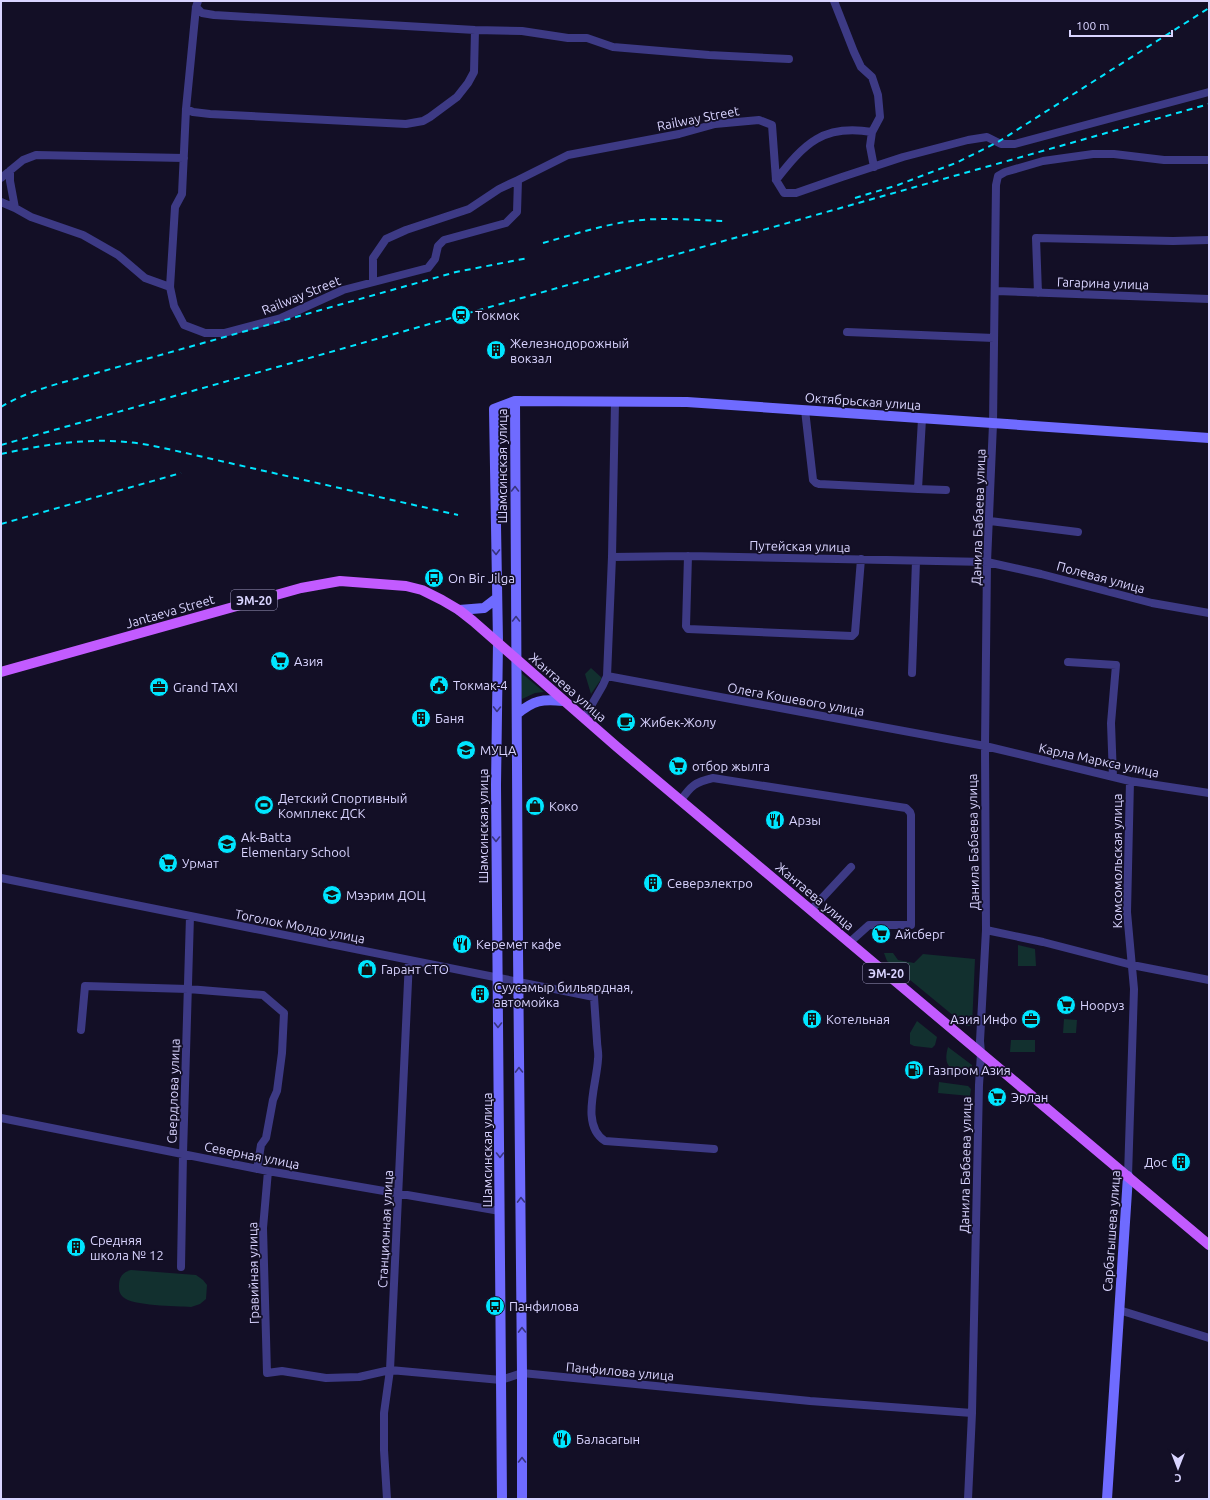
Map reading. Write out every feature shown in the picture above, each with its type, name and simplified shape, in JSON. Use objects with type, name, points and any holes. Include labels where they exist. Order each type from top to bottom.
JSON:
[{"type":"main road","name":"Октябрьская улица","points":[[515,401],[687,402],[1209,438]]},
{"type":"main road","name":"Шамсинская улица","points":[[502,1499],[496,785],[498,642],[494,409],[515,401],[522,1499]]},
{"type":"main road","name":"Jantaeva Street","points":[[1,672],[288,591],[340,581],[406,586],[422,590],[459,610],[498,642]]},
{"type":"main road","points":[[459,610],[484,608],[497,598]]},
{"type":"main road","name":"Жантаева улица","points":[[498,642],[563,701],[1209,1245]]},
{"type":"main road","points":[[517,714],[527,705],[537,701],[563,701]]},
{"type":"main road","name":"Сарбагышева улица","points":[[1107,1499],[1128,1176]]},
{"type":"street","points":[[834,1],[861,67],[872,77],[878,95],[880,117],[872,132],[870,146],[874,167]]},
{"type":"street","points":[[197,4],[202,13],[475,30],[522,31],[568,38],[587,38],[613,47],[709,55],[789,59]]},
{"type":"street","name":"Railway Street","points":[[197,4],[186,109],[182,194],[175,207],[170,287],[174,306],[184,325],[205,334],[224,334],[281,318],[343,290],[428,268],[435,259],[438,246],[444,240],[506,223],[517,212],[518,180]]},
{"type":"street","points":[[186,109],[193,112],[210,114],[406,124],[423,121],[458,97],[468,84],[474,72],[475,30]]},
{"type":"street","points":[[872,132],[859,130],[837,130],[815,139],[794,157],[776,180],[784,192],[796,193],[903,157],[968,140],[987,138],[1001,144],[1015,144],[1209,92]]},
{"type":"street","name":"Railway Street","points":[[373,282],[373,258],[386,238],[469,209],[499,189],[568,155],[679,134],[715,124],[758,120],[772,125],[776,180]]},
{"type":"street","name":"Данила Бабаева улица","points":[[968,1499],[972,1413],[981,1053],[980,1041],[986,930],[982,746],[987,562],[990,521],[993,424],[996,291],[996,184],[998,176],[1005,172],[1043,161],[1093,154],[1114,154],[1164,160],[1209,160]]},
{"type":"street","points":[[1,178],[23,160],[36,155],[184,158]]},
{"type":"street","points":[[10,171],[10,181],[15,208]]},
{"type":"street","points":[[1,202],[31,217],[83,235],[118,255],[145,278],[170,287]]},
{"type":"street","points":[[1038,293],[1036,238],[1173,241],[1209,240]]},
{"type":"street","name":"Гагарина улица","points":[[996,291],[1209,299]]},
{"type":"street","points":[[847,332],[994,338]]},
{"type":"street","points":[[584,718],[607,676],[612,557],[615,402]]},
{"type":"street","points":[[805,410],[813,480],[816,483],[946,490]]},
{"type":"street","points":[[918,489],[922,419]]},
{"type":"street","points":[[990,521],[1078,532]]},
{"type":"street","points":[[688,556],[686,626],[688,629],[852,636],[855,633],[861,559]]},
{"type":"street","name":"Путейская улица","points":[[612,557],[688,556],[987,562]]},
{"type":"street","points":[[912,673],[916,560]]},
{"type":"street","name":"Полевая улица","points":[[987,562],[1041,574],[1152,603],[1209,613]]},
{"type":"street","points":[[1068,662],[1116,664],[1111,723],[1113,777]]},
{"type":"street","name":"Олега Кошевого улица","points":[[607,676],[982,746]]},
{"type":"street","name":"Карла Маркса улица","points":[[982,746],[1130,781],[1209,794]]},
{"type":"street","points":[[681,800],[690,787],[700,781],[713,778],[906,808],[911,815],[911,925],[869,926],[850,942]]},
{"type":"street","name":"Комсомольская улица","points":[[1130,781],[1127,912],[1132,965]]},
{"type":"street","points":[[811,910],[851,867]]},
{"type":"street","name":"Тоголок Молдо улица","points":[[1,878],[594,997],[598,1059],[592,1101],[592,1118],[593,1129],[598,1136],[605,1141],[714,1149]]},
{"type":"street","name":"Свердлова улица","points":[[181,1267],[190,916]]},
{"type":"street","points":[[986,930],[1043,942],[1132,965],[1209,980]]},
{"type":"street","name":"Станционная улица","points":[[386,1499],[384,1412],[390,1370],[409,960]]},
{"type":"street","name":"Сарбагышева улица","points":[[1128,1176],[1134,990],[1132,965]]},
{"type":"street","points":[[81,1030],[85,986],[188,989],[263,995],[284,1012],[282,1052],[277,1091],[273,1100],[266,1138],[261,1145],[257,1169]]},
{"type":"street","name":"Северная улица","points":[[1,1118],[257,1169],[500,1211]]},
{"type":"street","name":"Гравийная улица","points":[[268,1171],[263,1228],[268,1373]]},
{"type":"street","points":[[1119,1310],[1209,1338]]},
{"type":"street","name":"Панфилова улица","points":[[268,1373],[282,1372],[326,1378],[359,1377],[390,1370],[501,1380],[522,1373],[810,1401],[972,1413]]},
{"type":"green space","points":[[591,668],[602,678],[591,694],[585,674]]},
{"type":"green space","points":[[519,671],[544,692],[535,693],[522,699]]},
{"type":"green space","points":[[1018,945],[1035,949],[1036,966],[1018,966]]},
{"type":"green space","points":[[884,953],[893,953],[898,960],[914,963],[923,954],[975,959],[972,1026],[966,1026],[887,961]]},
{"type":"green space","points":[[1064,1019],[1077,1020],[1076,1033],[1063,1033]]},
{"type":"green space","points":[[917,1021],[937,1037],[935,1045],[932,1048],[914,1046],[910,1044],[910,1033]]},
{"type":"green space","points":[[1011,1040],[1035,1040],[1035,1052],[1010,1052]]},
{"type":"green space","points":[[948,1047],[972,1065],[972,1071],[959,1071],[950,1067],[946,1060]]},
{"type":"green space","points":[[939,1082],[968,1086],[971,1089],[970,1096],[938,1093]]},
{"type":"green space","points":[[131,1270],[196,1275],[207,1285],[206,1299],[200,1304],[191,1307],[145,1304],[128,1300],[120,1293],[119,1282],[124,1274]]},
{"type":"railway","points":[[855,198],[898,185],[956,163],[998,142],[1209,8]]},
{"type":"railway","points":[[1,445],[1209,104]]},
{"type":"railway","points":[[543,243],[598,228],[632,221],[666,219],[724,221]]},
{"type":"railway","points":[[1,407],[46,387],[456,272],[528,258]]},
{"type":"railway","points":[[1,454],[63,443],[95,441],[136,443],[458,515]]},
{"type":"railway","points":[[1,524],[181,473]]},
{"type":"place","name":"Токмок","points":[[461,315]]},
{"type":"place","name":"Железнодорожный вокзал","points":[[496,350]]},
{"type":"place","name":"On Bir Jilga","points":[[434,578]]},
{"type":"place","name":"Азия","points":[[280,661]]},
{"type":"place","name":"Токмак-4","points":[[439,685]]},
{"type":"place","name":"Grand TAXI","points":[[159,687]]},
{"type":"place","name":"Баня","points":[[421,718]]},
{"type":"place","name":"Жибек-Жолу","points":[[626,722]]},
{"type":"place","name":"МУЦА","points":[[466,750]]},
{"type":"place","name":"отбор жылга","points":[[678,766]]},
{"type":"place","name":"Детский Спортивный Комплекс ДСК","points":[[264,805]]},
{"type":"place","name":"Коко","points":[[535,806]]},
{"type":"place","name":"Арзы","points":[[775,820]]},
{"type":"place","name":"Ak-Batta Elementary School","points":[[227,844]]},
{"type":"place","name":"Урмат","points":[[168,863]]},
{"type":"place","name":"Северэлектро","points":[[653,883]]},
{"type":"place","name":"Мээрим ДОЦ","points":[[332,895]]},
{"type":"place","name":"Айсберг","points":[[881,934]]},
{"type":"place","name":"Керемет кафе","points":[[462,944]]},
{"type":"place","name":"Гарант СТО","points":[[367,969]]},
{"type":"place","name":"Суусамыр бильярдная, автомойка","points":[[480,994]]},
{"type":"place","name":"Нооруз","points":[[1066,1005]]},
{"type":"place","name":"Котельная","points":[[812,1019]]},
{"type":"place","name":"Азия Инфо","points":[[1031,1019]]},
{"type":"place","name":"Газпром Азия","points":[[914,1070]]},
{"type":"place","name":"Эрлан","points":[[997,1097]]},
{"type":"place","name":"Дос","points":[[1181,1162]]},
{"type":"place","name":"Средняя школа № 12","points":[[76,1247]]},
{"type":"place","name":"Панфилова","points":[[495,1306]]},
{"type":"place","name":"Баласагын","points":[[562,1439]]}]
